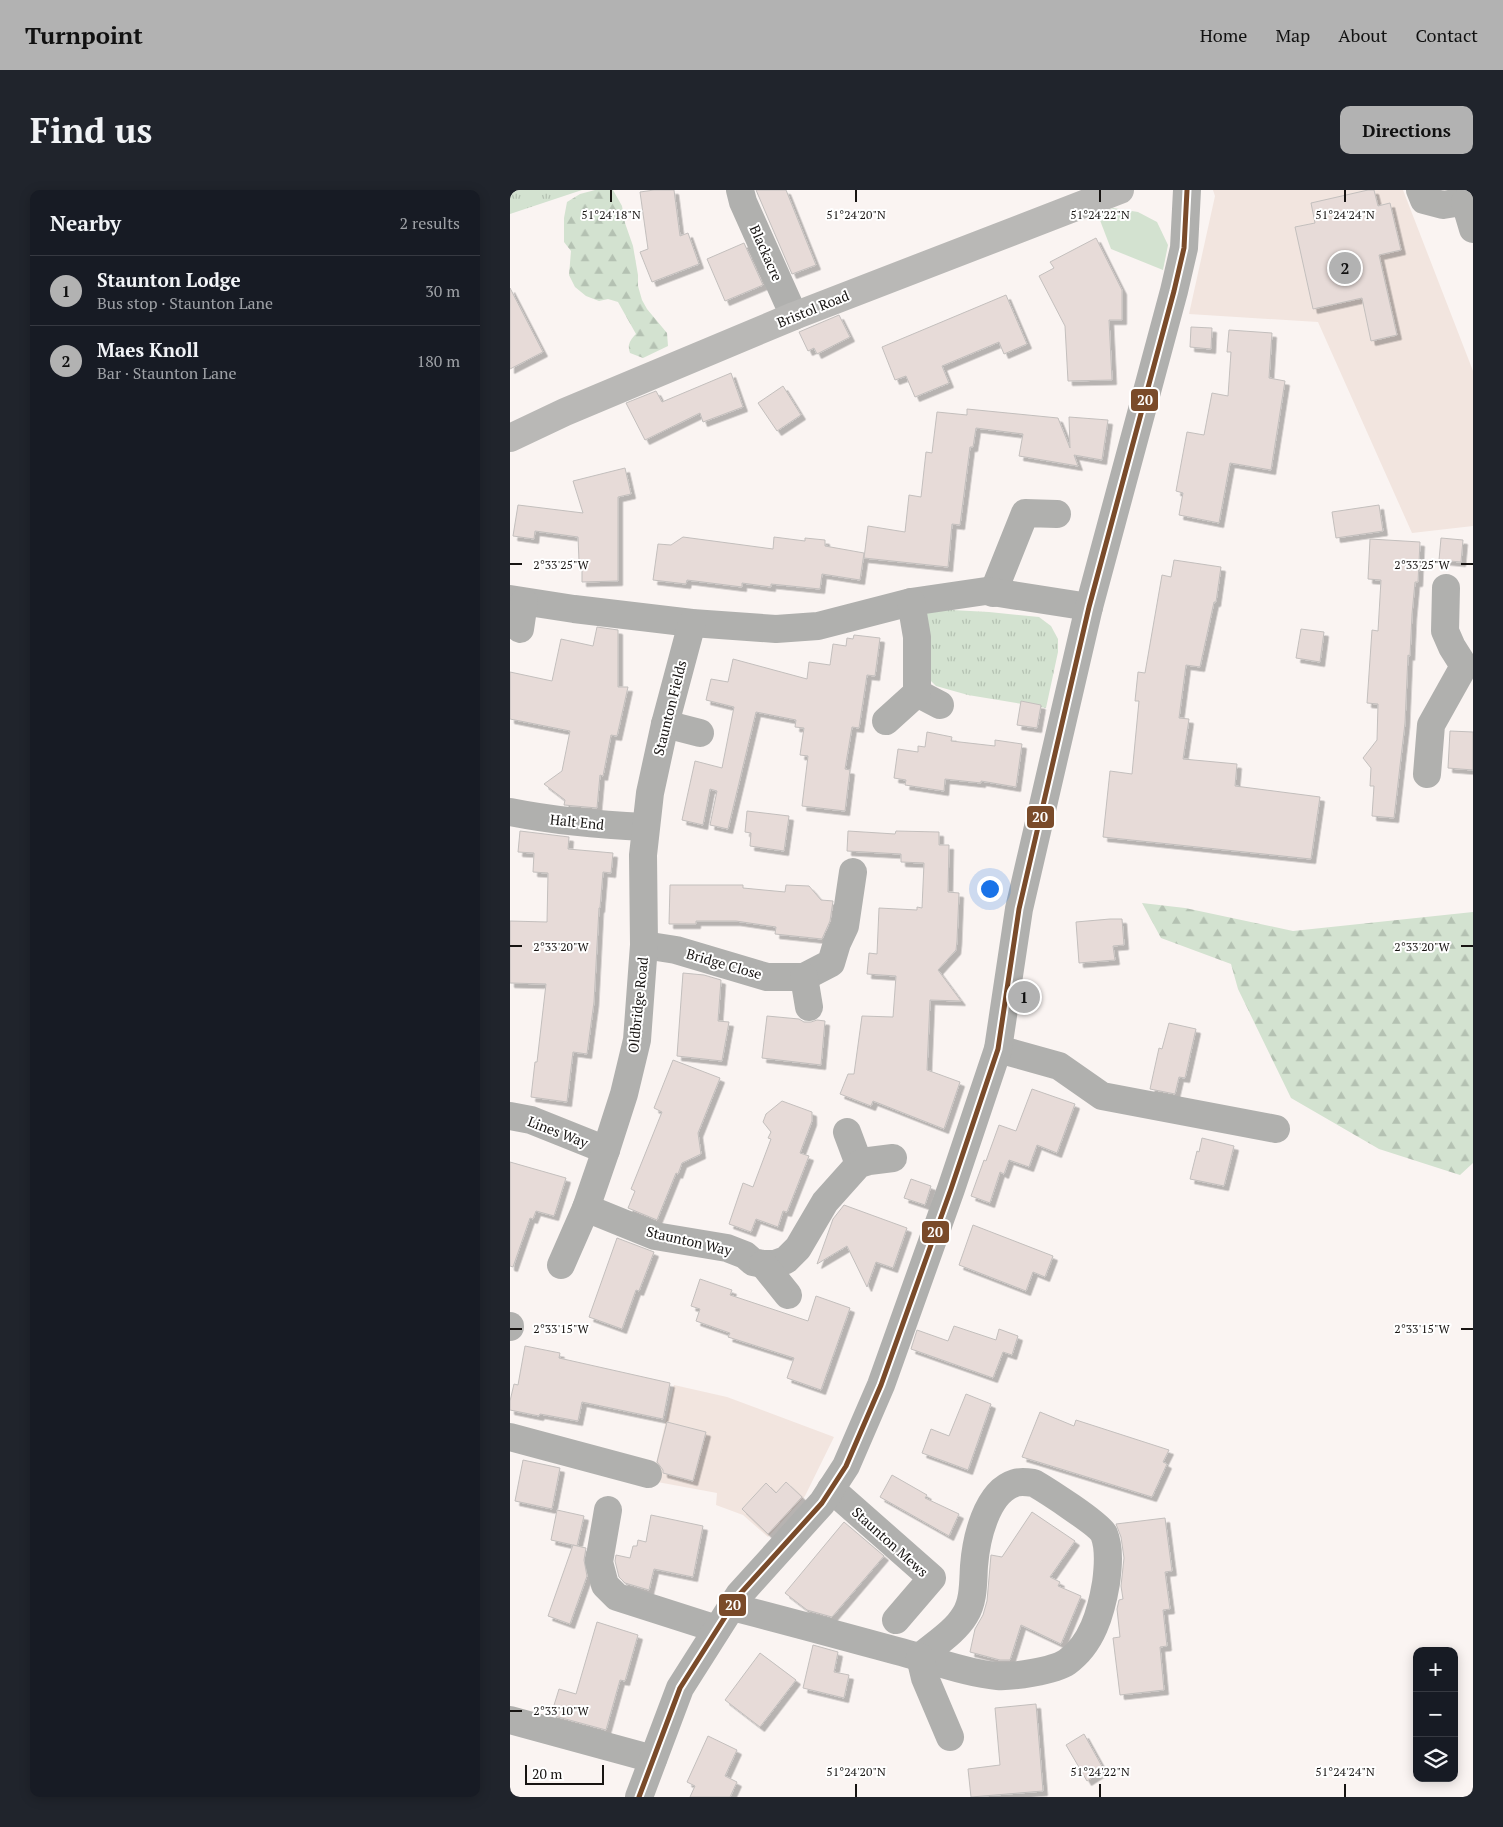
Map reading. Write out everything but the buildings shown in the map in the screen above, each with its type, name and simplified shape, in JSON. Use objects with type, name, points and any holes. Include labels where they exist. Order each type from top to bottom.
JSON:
[{"type":"highway","name":"Bristol Road","points":[[510,438],[565,412],[794,316],[1120,190]]},
{"type":"street","name":"Blackacre","points":[[740,190],[743,202],[794,316]]},
{"type":"street","points":[[640,1797],[680,1688],[739,1595],[822,1503],[846,1466],[881,1385],[952,1189],[998,1050],[1019,909],[1089,607],[1174,291],[1184,248],[1187,190]]},
{"type":"street","points":[[1420,190],[1424,200],[1443,206],[1469,202],[1473,229]]},
{"type":"street","points":[[993,592],[1019,504],[1057,514]]},
{"type":"street","points":[[1427,774],[1431,725],[1465,666],[1452,647],[1445,631],[1446,588]]},
{"type":"street","points":[[517,614],[776,629],[810,626],[911,602],[986,592],[1089,607]]},
{"type":"street","points":[[886,721],[929,699],[911,602]]},
{"type":"street","name":"Staunton Fields","points":[[650,792],[665,724],[692,623]]},
{"type":"street","points":[[665,724],[700,733]]},
{"type":"street","name":"Oldbridge Road","points":[[561,1266],[586,1208],[606,1150],[624,1094],[636,1040],[644,945],[643,864],[645,828],[650,792]]},
{"type":"street","name":"Halt End","points":[[510,812],[545,819],[645,828]]},
{"type":"street","name":"Bridge Close","points":[[644,945],[676,950],[767,977],[804,977],[831,963],[837,943],[846,926],[853,872]]},
{"type":"street","points":[[804,977],[809,1007]]},
{"type":"street","points":[[998,1050],[1059,1066],[1102,1096],[1276,1129]]},
{"type":"street","name":"Lines Way","points":[[510,1116],[530,1120],[606,1150]]},
{"type":"street","points":[[847,1132],[859,1164]]},
{"type":"street","points":[[763,1264],[775,1264],[786,1260],[798,1248],[825,1202],[859,1164],[893,1158]]},
{"type":"street","name":"Staunton Way","points":[[586,1208],[655,1236],[727,1248],[745,1255],[753,1262],[763,1264]]},
{"type":"street","points":[[763,1264],[788,1295]]},
{"type":"street","points":[[520,1439],[648,1474]]},
{"type":"street","points":[[732,1607],[920,1657],[996,1676],[1034,1672],[1065,1664],[1081,1650],[1096,1624],[1103,1599],[1108,1566],[1104,1533],[1093,1522],[1034,1483],[1014,1483],[1006,1488],[998,1494],[983,1520],[974,1563],[973,1592],[966,1614],[950,1632],[920,1657]]},
{"type":"street","name":"Staunton Mews","points":[[831,1489],[932,1578],[896,1620]]},
{"type":"street","points":[[608,1510],[599,1562],[605,1585],[617,1597],[717,1629]]},
{"type":"street","points":[[920,1657],[925,1678],[950,1737]]},
{"type":"street","points":[[510,1720],[653,1759]]},
{"type":"shaded area","points":[[1213,190],[1403,190],[1473,371],[1473,526],[1412,533],[1318,322],[1189,314],[1215,196]]},
{"type":"shaded area","points":[[674,1385],[727,1397],[834,1437],[805,1496],[768,1537],[743,1515],[716,1505],[717,1493],[652,1481]]},
{"type":"green space","points":[[510,190],[582,190],[510,214]]},
{"type":"green space","points":[[595,190],[613,190],[622,206],[625,223],[633,246],[638,286],[642,300],[667,333],[668,346],[643,358],[630,353],[630,343],[636,334],[618,302],[608,299],[599,301],[586,296],[575,287],[569,275],[571,251],[564,242],[564,218],[567,202],[580,194]]},
{"type":"green space","points":[[1113,208],[1138,212],[1157,222],[1168,245],[1163,270],[1111,249],[1098,215]]},
{"type":"green space","points":[[933,609],[1039,617],[1051,626],[1058,639],[1058,652],[1046,708],[968,695],[936,686],[926,676],[923,616]]},
{"type":"green space","points":[[1142,903],[1185,908],[1293,931],[1473,912],[1473,1163],[1460,1175],[1379,1149],[1291,1098],[1238,989],[1231,964],[1161,938]]},
{"type":"transit line","name":"20","points":[[639,1797],[680,1688],[739,1595],[822,1503],[846,1466],[881,1385],[951,1189],[998,1049],[1019,909],[1089,607],[1174,291],[1184,248],[1187,190]]},
{"type":"place","name":"Maes Knoll","points":[[1345,268]]},
{"type":"place","name":"Staunton Lodge","points":[[1024,997]]}]
